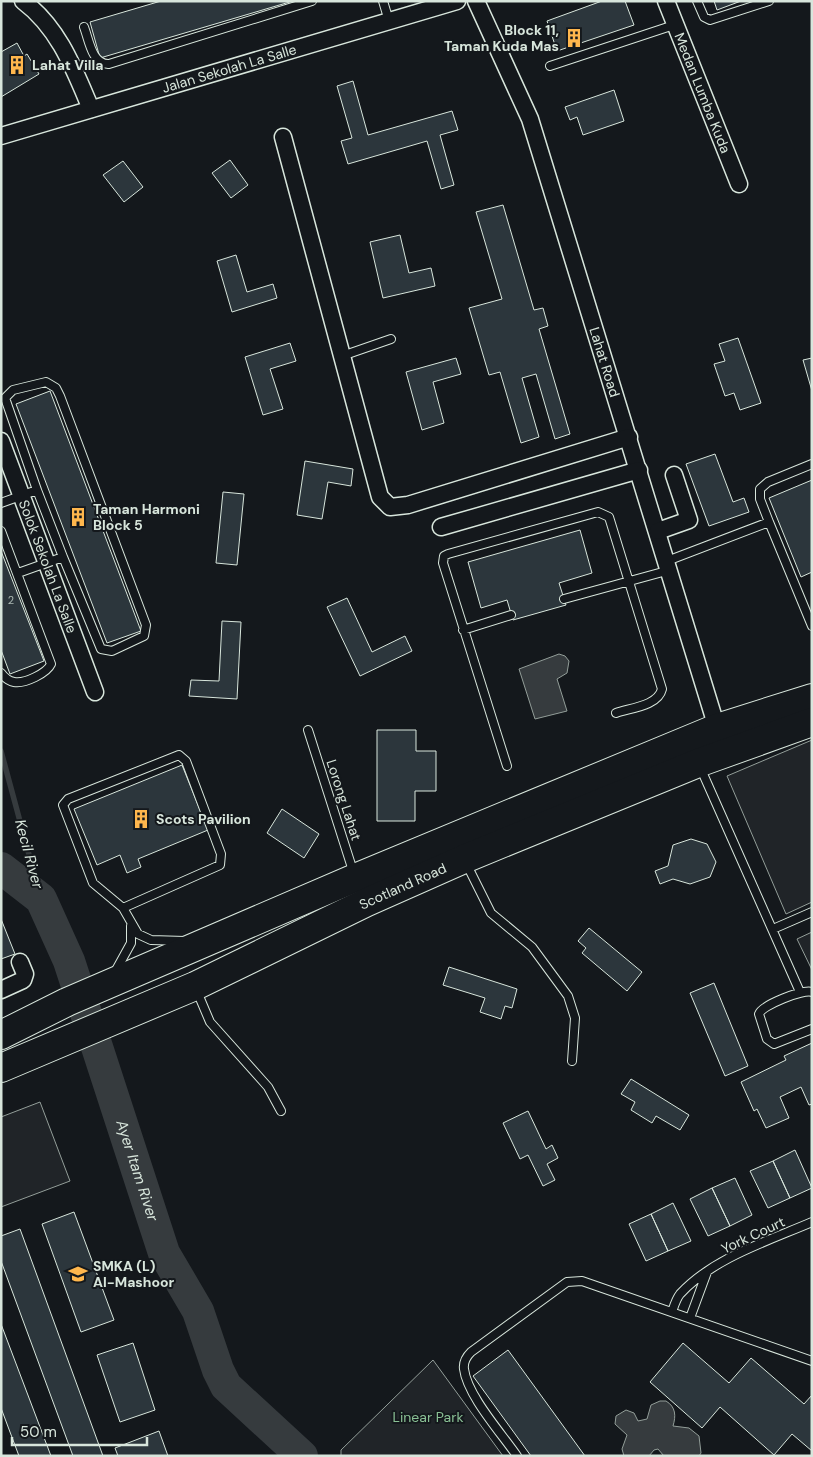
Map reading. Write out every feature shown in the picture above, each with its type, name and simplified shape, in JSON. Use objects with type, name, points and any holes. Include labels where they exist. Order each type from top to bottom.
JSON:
[{"type":"highway","name":"Scotland Road","points":[[1,1035],[105,985],[355,878],[717,728],[812,698]]},
{"type":"highway","name":"Scotland Road","points":[[2,1069],[78,1034],[194,986],[367,902],[464,859],[698,763],[812,722]]},
{"type":"highway","points":[[1,1022],[67,1002]]},
{"type":"street","points":[[23,1],[36,11],[55,34],[71,62],[91,109]]},
{"type":"street","name":"Jalan Sekolah La Salle","points":[[1,136],[457,1]]},
{"type":"street","name":"Lahat Road","points":[[476,1],[530,119],[669,566],[717,728]]},
{"type":"street","name":"Medan Lumba Kuda","points":[[666,1],[739,184]]},
{"type":"street","points":[[283,137],[380,497],[390,507],[408,505],[629,437]]},
{"type":"street","name":"Solok Sekolah La Salle","points":[[1,441],[30,492],[47,562],[94,692]]},
{"type":"street","points":[[441,527],[638,470]]},
{"type":"street","points":[[658,531],[689,520],[674,475]]},
{"type":"street","points":[[1,990],[23,980],[25,974],[20,962]]},
{"type":"lane","points":[[84,27],[96,59],[104,64],[109,64],[312,1]]},
{"type":"lane","points":[[383,1],[389,21]]},
{"type":"lane","points":[[697,1],[704,17],[710,20],[769,1]]},
{"type":"lane","points":[[550,66],[674,25]]},
{"type":"lane","points":[[342,356],[391,339]]},
{"type":"lane","points":[[46,382],[56,388],[60,396],[146,625],[144,636],[112,650],[101,649],[63,557],[30,492],[5,398],[13,390],[46,382]]},
{"type":"lane","points":[[812,464],[764,484],[760,494],[769,522],[812,626]]},
{"type":"lane","points":[[1,503],[30,492]]},
{"type":"lane","points":[[507,766],[443,563],[444,556],[448,554],[598,512],[604,513],[609,517],[613,524],[662,689],[660,695],[653,702],[616,713]]},
{"type":"lane","points":[[564,599],[630,581],[769,522]]},
{"type":"lane","points":[[1,531],[51,664],[45,672],[21,681],[13,682],[7,680],[1,673]]},
{"type":"lane","points":[[18,573],[63,557]]},
{"type":"lane","points":[[463,630],[511,615]]},
{"type":"lane","name":"Lorong Lahat","points":[[308,730],[355,878]]},
{"type":"lane","points":[[123,908],[220,865],[221,854],[186,761],[180,756],[68,799],[63,805],[93,883],[123,908],[130,921],[144,938],[205,942]]},
{"type":"lane","points":[[698,763],[800,992]]},
{"type":"lane","points":[[464,859],[490,913],[532,947],[568,996],[575,1018],[572,1061]]},
{"type":"lane","points":[[773,929],[812,912]]},
{"type":"lane","points":[[105,985],[131,943],[130,921]]},
{"type":"lane","points":[[194,986],[210,1022],[268,1087],[281,1112]]},
{"type":"lane","points":[[812,992],[800,992],[763,1008],[760,1010],[759,1019],[767,1039],[774,1044],[812,1029]]},
{"type":"lane","name":"York Court","points":[[672,1312],[679,1296],[706,1272],[755,1247],[812,1222]]},
{"type":"lane","points":[[690,1318],[706,1272]]},
{"type":"lane","points":[[517,1456],[477,1398],[468,1381],[464,1362],[471,1352],[563,1284],[572,1281],[582,1281],[812,1361]]},
{"type":"green space","points":[[812,740],[812,902],[786,914],[727,776]]},
{"type":"green space","points":[[812,932],[812,970],[797,939]]},
{"type":"green space","points":[[40,1102],[70,1181],[1,1207],[1,1117]]},
{"type":"green space","name":"Linear Park","points":[[433,1360],[503,1456],[341,1456],[341,1450]]},
{"type":"shaded area","points":[[559,654],[565,656],[569,661],[567,673],[557,679],[567,711],[535,719],[519,669]]},
{"type":"shaded area","points":[[660,1401],[666,1401],[672,1406],[675,1415],[673,1426],[689,1428],[699,1436],[701,1453],[699,1456],[664,1456],[658,1449],[654,1450],[649,1456],[624,1456],[622,1449],[627,1435],[615,1424],[616,1416],[626,1410],[634,1413],[638,1421],[647,1419],[651,1405]]},
{"type":"building","points":[[161,1],[293,1],[100,58],[90,22]]},
{"type":"building","name":"Block 11, Taman Kuda Mas","points":[[602,1],[625,1],[634,25],[557,51],[547,21]]},
{"type":"building","points":[[714,1],[741,1],[717,10]]},
{"type":"building","name":"Lahat Villa","points":[[17,43],[24,56],[27,54],[39,74],[1,97],[1,52]]},
{"type":"building","points":[[353,81],[368,135],[452,111],[458,130],[440,135],[454,185],[441,189],[427,141],[348,164],[341,141],[352,138],[337,86]]},
{"type":"building","points":[[614,90],[624,121],[583,135],[577,117],[570,120],[565,107]]},
{"type":"building","points":[[230,160],[248,185],[231,198],[212,173]]},
{"type":"building","points":[[123,161],[143,187],[124,202],[103,175]]},
{"type":"building","points":[[503,205],[534,310],[543,308],[548,326],[539,329],[570,434],[555,439],[536,374],[522,378],[539,437],[521,443],[500,372],[489,375],[469,308],[502,299],[476,212]]},
{"type":"building","points":[[400,235],[409,273],[431,268],[435,286],[383,298],[370,242]]},
{"type":"building","points":[[236,255],[247,292],[273,284],[277,298],[232,312],[217,261]]},
{"type":"building","points":[[738,338],[761,403],[740,410],[734,393],[725,396],[714,364],[725,361],[719,344]]},
{"type":"building","points":[[290,343],[296,361],[270,369],[283,409],[263,415],[245,357]]},
{"type":"building","points":[[456,358],[461,374],[433,382],[444,423],[422,430],[406,372]]},
{"type":"building","points":[[812,358],[812,391],[803,360]]},
{"type":"building","name":"Taman Harmoni Block 5","points":[[50,391],[141,631],[107,643],[16,404]]},
{"type":"building","points":[[715,454],[733,502],[744,498],[749,512],[709,526],[686,464]]},
{"type":"building","points":[[305,461],[353,469],[351,486],[328,482],[322,519],[297,515]]},
{"type":"building","points":[[812,480],[812,572],[801,577],[769,498]]},
{"type":"building","points":[[223,492],[244,494],[237,565],[216,563]]},
{"type":"building","points":[[580,530],[592,573],[559,583],[566,605],[513,620],[507,600],[481,608],[468,562]]},
{"type":"building","points":[[1,551],[44,661],[10,674],[1,650]]},
{"type":"building","points":[[347,598],[372,652],[405,636],[412,651],[360,676],[327,607]]},
{"type":"building","points":[[222,621],[241,622],[237,699],[189,696],[191,680],[219,681]]},
{"type":"building","points":[[377,730],[416,730],[416,751],[436,751],[436,791],[415,791],[415,821],[377,821]]},
{"type":"building","name":"Scots Pavilion","points":[[182,765],[208,830],[138,859],[141,867],[127,873],[120,855],[97,865],[74,809]]},
{"type":"building","points":[[282,809],[319,834],[304,858],[267,833]]},
{"type":"building","points":[[691,839],[707,844],[716,862],[710,877],[690,884],[673,879],[660,884],[655,871],[668,866],[673,845]]},
{"type":"building","points":[[1,919],[15,954],[1,959]]},
{"type":"building","points":[[589,928],[642,972],[627,991],[582,953],[586,948],[578,941]]},
{"type":"building","points":[[449,967],[517,989],[512,1008],[505,1006],[501,1019],[480,1012],[485,998],[443,985]]},
{"type":"building","points":[[714,983],[748,1066],[725,1076],[690,993]]},
{"type":"building","points":[[812,1043],[812,1104],[809,1105],[801,1087],[780,1097],[789,1118],[766,1128],[757,1109],[754,1111],[741,1082],[786,1060],[784,1056]]},
{"type":"building","points":[[631,1079],[689,1115],[680,1130],[656,1116],[652,1123],[631,1110],[635,1102],[621,1094]]},
{"type":"building","points":[[528,1111],[546,1149],[552,1145],[558,1158],[547,1164],[555,1180],[543,1186],[528,1155],[520,1159],[503,1123]]},
{"type":"building","points":[[795,1150],[812,1188],[790,1198],[773,1161]]},
{"type":"building","points":[[773,1161],[790,1198],[768,1208],[750,1171]]},
{"type":"building","points":[[735,1178],[752,1215],[730,1226],[712,1188]]},
{"type":"building","points":[[712,1188],[730,1226],[708,1236],[690,1199]]},
{"type":"building","points":[[673,1203],[691,1241],[668,1251],[651,1214]]},
{"type":"building","points":[[74,1212],[114,1320],[81,1332],[42,1224]]},
{"type":"building","points":[[651,1214],[668,1251],[646,1261],[629,1224]]},
{"type":"building","points":[[20,1229],[103,1456],[73,1456],[1,1261],[1,1236]]},
{"type":"building","points":[[1,1324],[51,1456],[19,1456],[1,1408]]},
{"type":"building","points":[[133,1343],[155,1410],[120,1422],[97,1355]]},
{"type":"building","points":[[683,1343],[729,1383],[751,1358],[804,1404],[812,1395],[812,1451],[792,1434],[774,1455],[720,1407],[702,1428],[650,1382]]},
{"type":"building","points":[[508,1350],[585,1456],[531,1456],[473,1376]]},
{"type":"building","points":[[159,1431],[168,1456],[118,1456],[115,1448]]},
{"type":"waterway","name":"Kecil River","points":[[1,751],[41,899]]},
{"type":"waterway","name":"Ayer Itam River","points":[[1,868],[41,899],[69,961],[164,1253],[198,1311],[218,1370],[226,1386],[302,1456]]},
{"type":"place","name":"Block 11, Taman Kuda Mas","points":[[574,38]]},
{"type":"place","name":"Lahat Villa","points":[[17,65]]},
{"type":"place","name":"Taman Harmoni Block 5","points":[[78,517]]},
{"type":"place","name":"Scots Pavilion","points":[[141,819]]},
{"type":"place","name":"SMKA (L) Al-Mashoor","points":[[78,1274]]}]
